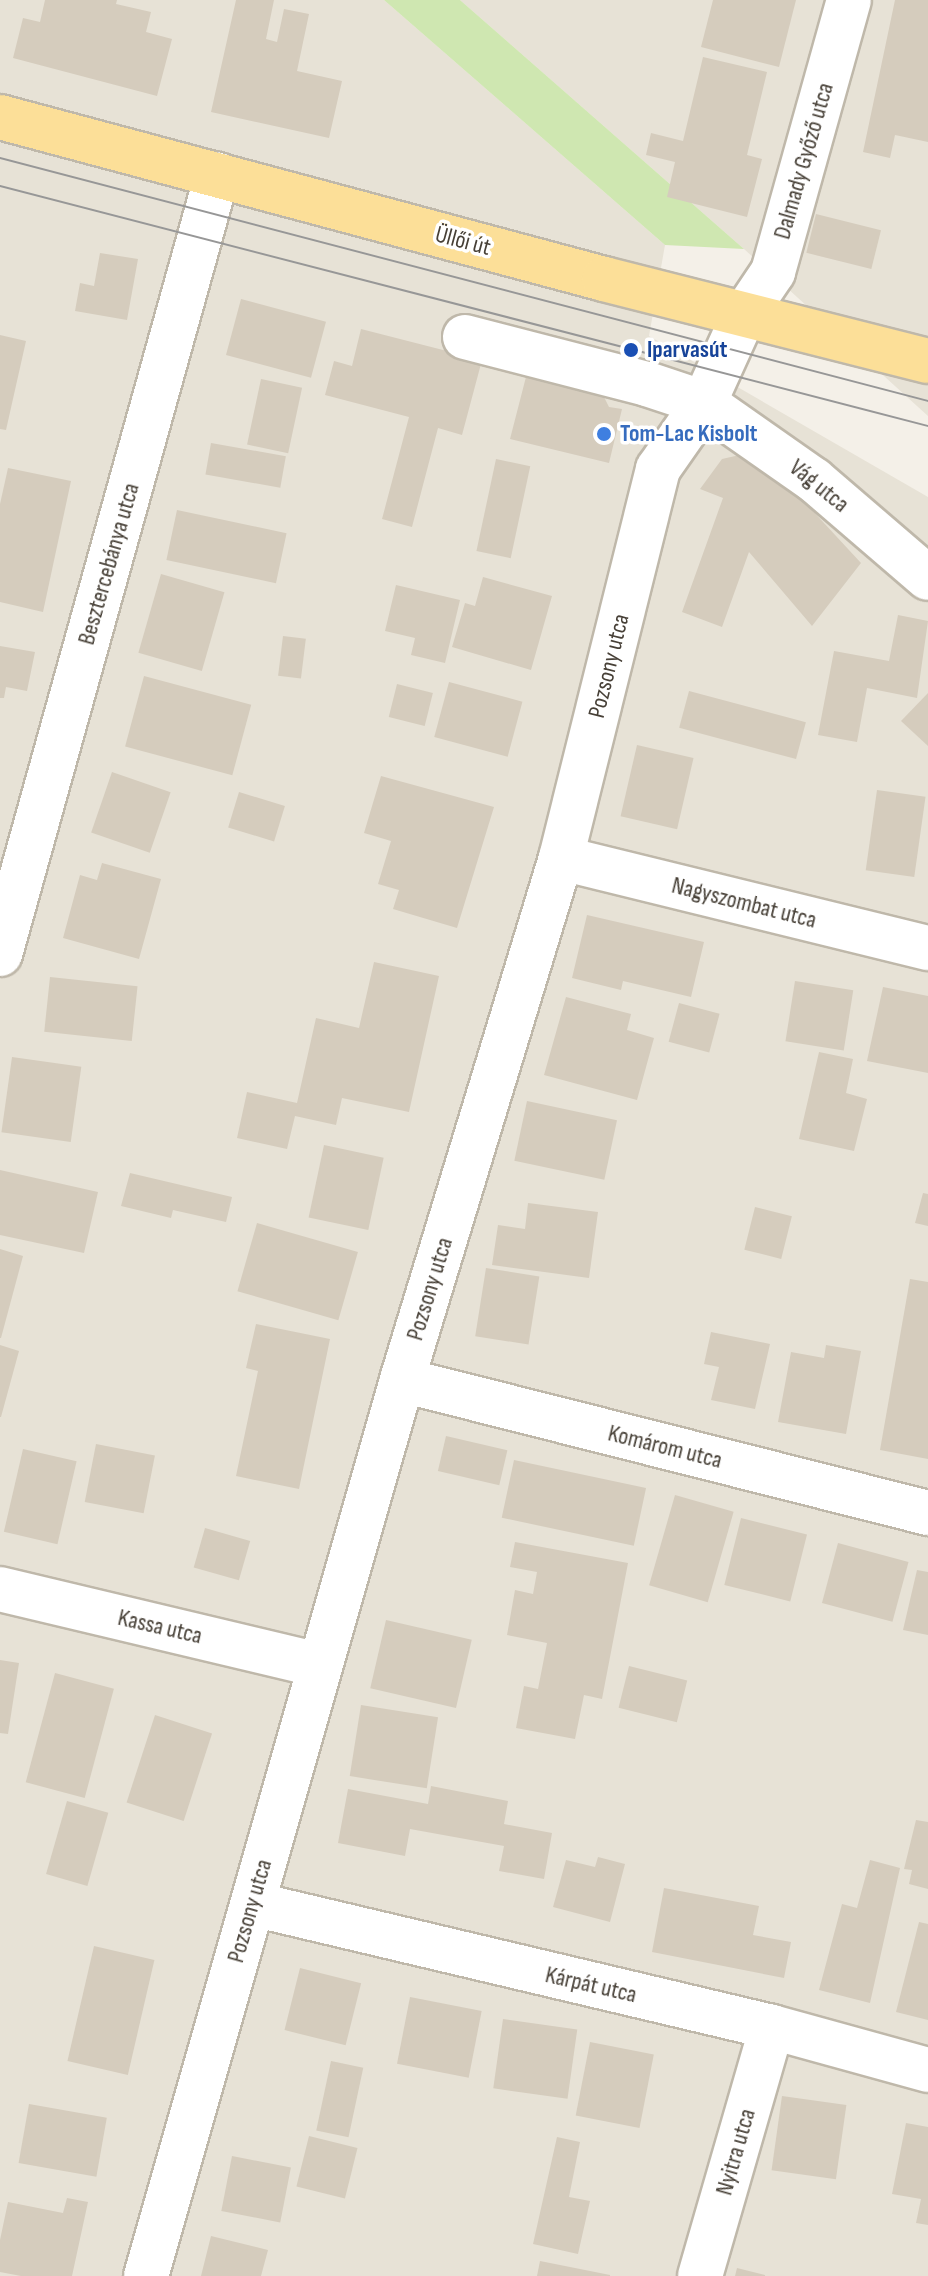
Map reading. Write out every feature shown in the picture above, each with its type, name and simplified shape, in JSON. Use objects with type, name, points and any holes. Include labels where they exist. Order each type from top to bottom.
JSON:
[{"type":"main road","name":"Üllői út","points":[[0,117],[928,361]]},
{"type":"street","name":"Dalmady Győző utca","points":[[744,315],[773,272],[849,0]]},
{"type":"street","name":"Besztercebánya utca","points":[[0,954],[217,175]]},
{"type":"street","name":"Pozsony utca","points":[[146,2276],[402,1380],[561,858],[658,469],[704,403],[744,315]]},
{"type":"street","name":"Vág utca","points":[[465,337],[647,384],[704,403],[814,480],[928,578]]},
{"type":"street","name":"Nagyszombat utca","points":[[561,858],[928,948]]},
{"type":"street","name":"Komárom utca","points":[[402,1380],[928,1513]]},
{"type":"street","name":"Kassa utca","points":[[0,1589],[319,1665]]},
{"type":"street","name":"Kárpát utca","points":[[253,1904],[772,2027],[928,2070]]},
{"type":"street","name":"Nyitra utca","points":[[700,2276],[772,2027]]},
{"type":"shaded area","points":[[0,0],[384,0],[665,245],[649,336],[928,497],[928,2276],[0,2276]]},
{"type":"shaded area","points":[[460,0],[928,0],[928,416],[744,249]]},
{"type":"green space","points":[[384,0],[460,0],[744,249],[665,245]]},
{"type":"building","points":[[45,0],[117,0],[116,4],[151,12],[146,32],[172,39],[157,96],[13,58],[23,18],[40,22]]},
{"type":"building","points":[[236,0],[274,0],[266,39],[277,42],[284,9],[309,14],[297,71],[342,81],[329,138],[211,112]]},
{"type":"building","points":[[713,0],[796,0],[779,67],[701,47]]},
{"type":"building","points":[[895,0],[928,0],[928,142],[895,135],[890,158],[863,152]]},
{"type":"building","points":[[703,57],[767,72],[747,155],[762,159],[747,217],[667,197],[675,162],[646,155],[651,133],[683,141]]},
{"type":"building","points":[[816,214],[881,230],[871,269],[806,253]]},
{"type":"building","points":[[100,253],[138,259],[127,320],[75,311],[80,283],[94,286]]},
{"type":"building","points":[[241,299],[326,322],[311,378],[226,355]]},
{"type":"building","points":[[361,329],[482,360],[462,435],[438,428],[412,527],[382,519],[409,417],[325,395],[334,361],[352,366]]},
{"type":"building","points":[[0,335],[26,341],[6,430],[0,429]]},
{"type":"building","points":[[527,373],[601,391],[609,407],[622,409],[609,463],[510,439]]},
{"type":"building","points":[[261,379],[302,388],[288,453],[247,445]]},
{"type":"building","points":[[211,443],[286,456],[280,488],[205,475]]},
{"type":"building","points":[[753,452],[774,469],[861,563],[812,626],[749,552],[722,627],[682,612],[723,498],[700,489],[722,459]]},
{"type":"building","points":[[496,459],[530,466],[511,558],[476,551]]},
{"type":"building","points":[[8,468],[71,481],[43,612],[0,602],[0,504]]},
{"type":"building","points":[[177,510],[287,533],[276,583],[166,560]]},
{"type":"building","points":[[161,574],[224,592],[202,671],[138,653]]},
{"type":"building","points":[[483,577],[552,596],[531,670],[452,647],[465,603],[475,606]]},
{"type":"building","points":[[396,585],[460,600],[445,663],[411,655],[415,638],[385,631]]},
{"type":"building","points":[[898,615],[928,621],[917,698],[867,688],[857,742],[818,735],[834,651],[889,661]]},
{"type":"building","points":[[283,636],[306,639],[301,679],[278,676]]},
{"type":"building","points":[[0,646],[35,652],[27,691],[6,687],[4,698],[0,698]]},
{"type":"building","points":[[144,676],[251,705],[232,775],[125,747]]},
{"type":"building","points":[[449,682],[522,702],[508,757],[434,737]]},
{"type":"building","points":[[397,684],[433,693],[425,726],[389,717]]},
{"type":"building","points":[[689,691],[806,722],[796,759],[679,728]]},
{"type":"building","points":[[928,693],[928,746],[901,721]]},
{"type":"building","points":[[637,745],[694,758],[677,829],[621,816]]},
{"type":"building","points":[[112,772],[171,792],[150,853],[91,833]]},
{"type":"building","points":[[381,776],[494,807],[457,928],[393,909],[399,890],[378,884],[391,841],[364,833]]},
{"type":"building","points":[[877,790],[926,797],[914,877],[866,870]]},
{"type":"building","points":[[239,792],[285,806],[274,841],[228,827]]},
{"type":"building","points":[[102,863],[161,879],[139,959],[63,938],[80,875],[97,880]]},
{"type":"building","points":[[587,915],[704,942],[691,997],[623,981],[621,990],[572,978]]},
{"type":"building","points":[[374,962],[439,976],[409,1112],[342,1098],[336,1125],[295,1116],[287,1149],[237,1138],[247,1092],[297,1103],[316,1018],[359,1028]]},
{"type":"building","points":[[50,977],[138,986],[132,1041],[44,1032]]},
{"type":"building","points":[[795,981],[853,990],[844,1050],[785,1041]]},
{"type":"building","points":[[883,987],[928,996],[928,1073],[867,1061]]},
{"type":"building","points":[[566,997],[631,1014],[627,1030],[654,1038],[637,1100],[544,1075]]},
{"type":"building","points":[[679,1003],[720,1014],[709,1053],[669,1042]]},
{"type":"building","points":[[819,1052],[853,1059],[846,1093],[867,1099],[854,1151],[799,1139]]},
{"type":"building","points":[[12,1057],[81,1067],[71,1142],[1,1132]]},
{"type":"building","points":[[527,1101],[617,1120],[604,1180],[514,1161]]},
{"type":"building","points":[[324,1145],[384,1158],[368,1230],[309,1217]]},
{"type":"building","points":[[0,1170],[98,1192],[84,1253],[0,1235]]},
{"type":"building","points":[[130,1173],[232,1197],[226,1222],[173,1210],[171,1218],[121,1206]]},
{"type":"building","points":[[923,1193],[928,1194],[928,1226],[915,1223]]},
{"type":"building","points":[[528,1203],[598,1212],[589,1278],[492,1265],[498,1225],[525,1229]]},
{"type":"building","points":[[755,1207],[792,1216],[781,1259],[744,1250]]},
{"type":"building","points":[[257,1223],[358,1252],[338,1320],[237,1291]]},
{"type":"building","points":[[0,1249],[23,1256],[1,1338],[0,1338]]},
{"type":"building","points":[[486,1268],[539,1276],[529,1345],[475,1336]]},
{"type":"building","points":[[910,1279],[928,1282],[928,1459],[880,1450]]},
{"type":"building","points":[[256,1324],[330,1339],[299,1489],[236,1476],[258,1371],[246,1368]]},
{"type":"building","points":[[711,1332],[770,1344],[755,1409],[711,1400],[719,1367],[704,1364]]},
{"type":"building","points":[[0,1345],[19,1351],[1,1417],[0,1417]]},
{"type":"building","points":[[826,1345],[861,1351],[846,1434],[778,1422],[791,1352],[824,1358]]},
{"type":"building","points":[[446,1436],[507,1450],[499,1485],[438,1471]]},
{"type":"building","points":[[96,1444],[155,1455],[144,1513],[85,1502]]},
{"type":"building","points":[[23,1449],[77,1461],[57,1544],[4,1532]]},
{"type":"building","points":[[514,1460],[646,1488],[634,1546],[502,1518]]},
{"type":"building","points":[[675,1495],[734,1512],[708,1602],[649,1585]]},
{"type":"building","points":[[741,1518],[807,1534],[790,1601],[724,1585]]},
{"type":"building","points":[[205,1528],[250,1541],[239,1580],[194,1567]]},
{"type":"building","points":[[515,1542],[628,1563],[602,1699],[584,1695],[575,1739],[516,1728],[524,1686],[538,1689],[547,1643],[507,1635],[515,1590],[533,1594],[537,1572],[510,1567]]},
{"type":"building","points":[[838,1543],[909,1562],[892,1622],[822,1603]]},
{"type":"building","points":[[917,1570],[928,1572],[928,1635],[903,1630]]},
{"type":"building","points":[[386,1620],[472,1640],[456,1708],[370,1688]]},
{"type":"building","points":[[0,1660],[19,1663],[8,1734],[0,1733]]},
{"type":"building","points":[[629,1666],[687,1681],[677,1722],[619,1708]]},
{"type":"building","points":[[55,1673],[114,1689],[85,1798],[26,1782]]},
{"type":"building","points":[[361,1705],[438,1717],[427,1788],[350,1776]]},
{"type":"building","points":[[155,1715],[212,1734],[184,1821],[127,1802]]},
{"type":"building","points":[[431,1786],[508,1801],[504,1824],[552,1833],[544,1879],[499,1871],[504,1846],[410,1829],[405,1856],[338,1843],[348,1789],[428,1804]]},
{"type":"building","points":[[67,1801],[108,1813],[87,1886],[46,1874]]},
{"type":"building","points":[[916,1820],[928,1822],[928,1889],[909,1884],[912,1870],[904,1869]]},
{"type":"building","points":[[598,1857],[625,1864],[610,1922],[553,1907],[566,1860],[595,1867]]},
{"type":"building","points":[[870,1860],[900,1868],[870,2003],[819,1990],[842,1904],[857,1908]]},
{"type":"building","points":[[664,1888],[759,1906],[753,1935],[791,1942],[784,1978],[652,1952]]},
{"type":"building","points":[[919,1922],[928,1924],[928,2020],[896,2012]]},
{"type":"building","points":[[94,1946],[154,1960],[128,2075],[67,2061]]},
{"type":"building","points":[[300,1968],[361,1983],[346,2045],[285,2030]]},
{"type":"building","points":[[410,1997],[482,2011],[469,2078],[397,2064]]},
{"type":"building","points":[[503,2019],[577,2029],[568,2099],[493,2088]]},
{"type":"building","points":[[590,2042],[654,2054],[639,2128],[576,2116]]},
{"type":"building","points":[[331,2061],[363,2068],[349,2137],[316,2130]]},
{"type":"building","points":[[782,2096],[846,2105],[836,2179],[772,2170]]},
{"type":"building","points":[[29,2104],[107,2118],[96,2177],[19,2163]]},
{"type":"building","points":[[906,2123],[928,2127],[928,2225],[916,2223],[921,2199],[892,2194]]},
{"type":"building","points":[[309,2136],[358,2148],[345,2199],[296,2186]]},
{"type":"building","points":[[557,2137],[580,2142],[569,2197],[590,2201],[578,2254],[533,2244]]},
{"type":"building","points":[[232,2156],[291,2167],[280,2222],[221,2211]]},
{"type":"building","points":[[67,2198],[88,2202],[72,2276],[21,2276],[0,2272],[0,2240],[8,2202],[63,2213]]},
{"type":"building","points":[[211,2236],[268,2250],[261,2276],[201,2276]]},
{"type":"building","points":[[540,2261],[610,2275],[610,2276],[537,2276]]},
{"type":"building","points":[[737,2268],[765,2275],[765,2276],[735,2276]]},
{"type":"tram line","points":[[0,158],[928,401]]},
{"type":"tram line","points":[[0,186],[928,426]]},
{"type":"place","name":"Iparvasút","points":[[631,350]]},
{"type":"place","name":"Tom-Lac Kisbolt","points":[[604,434]]}]
